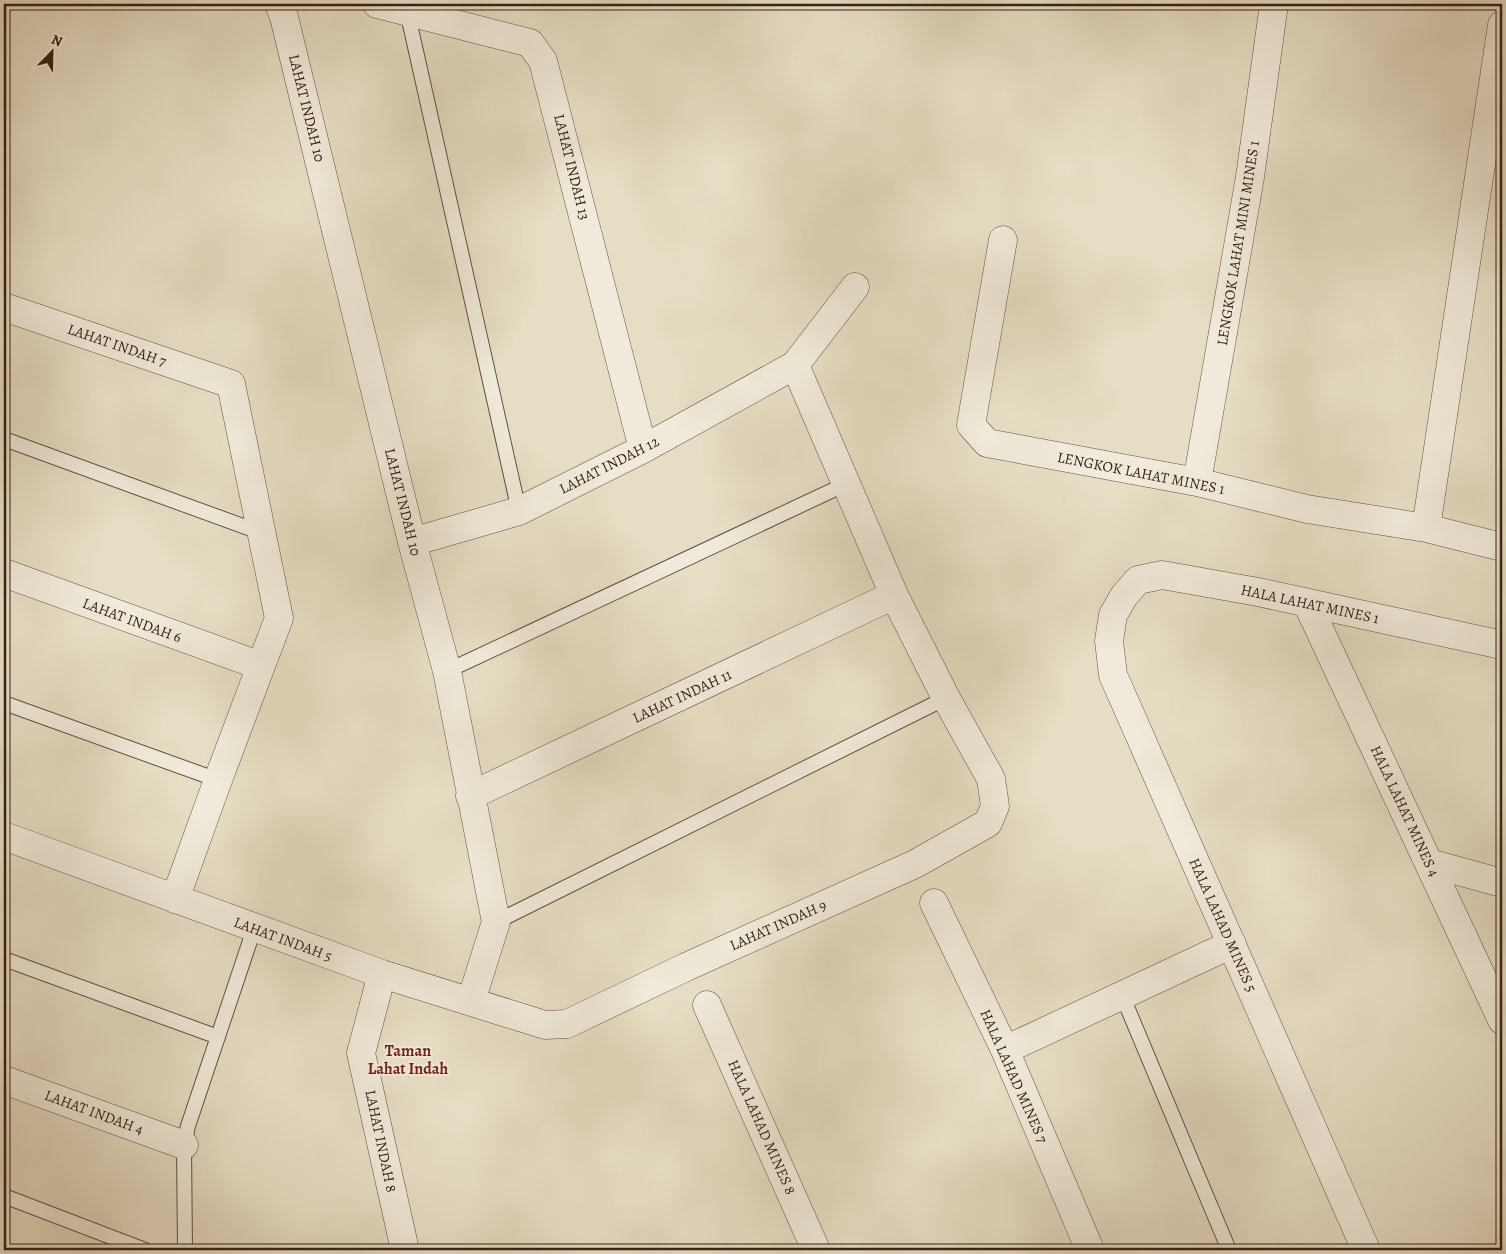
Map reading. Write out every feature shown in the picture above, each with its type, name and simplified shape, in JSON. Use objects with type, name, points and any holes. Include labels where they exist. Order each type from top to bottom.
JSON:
[{"type":"street","name":"LAHAT INDAH 13","points":[[377,4],[530,43],[543,61],[643,449]]},
{"type":"street","name":"LENGKOK LAHAT MINI MINES 1","points":[[1198,482],[1250,177],[1274,4]]},
{"type":"street","name":"LAHAT INDAH 10","points":[[288,8],[412,542],[447,672],[496,922],[471,1001]]},
{"type":"street","points":[[1426,528],[1502,25]]},
{"type":"street","name":"LENGKOK LAHAT MINES 1","points":[[1003,240],[971,425],[987,443],[1198,482],[1307,509],[1426,528],[1502,547]]},
{"type":"street","points":[[855,287],[795,365],[894,596],[946,698]]},
{"type":"street","name":"LAHAT INDAH 7","points":[[4,307],[231,384],[262,533]]},
{"type":"street","name":"LAHAT INDAH 12","points":[[412,542],[519,511],[643,449],[795,365]]},
{"type":"street","points":[[176,899],[218,780],[279,618],[262,533]]},
{"type":"street","name":"LAHAT INDAH 6","points":[[4,573],[261,666]]},
{"type":"street","name":"HALA LAHAT MINES 1","points":[[1124,596],[1138,580],[1162,575],[1307,603],[1502,645]]},
{"type":"street","name":"LAHAT INDAH 11","points":[[470,796],[894,596]]},
{"type":"street","name":"HALA LAHAD MINES 5","points":[[1124,596],[1113,615],[1110,641],[1113,675],[1366,1250]]},
{"type":"street","name":"HALA LAHAT MINES 4","points":[[1307,603],[1502,1020]]},
{"type":"street","name":"LAHAT INDAH 9","points":[[567,1024],[686,967],[915,864],[988,823],[995,806],[991,779],[946,698]]},
{"type":"street","name":"LAHAT INDAH 5","points":[[4,836],[382,974],[545,1025],[567,1024]]},
{"type":"street","points":[[1430,863],[1502,883]]},
{"type":"street","name":"HALA LAHAD MINES 7","points":[[934,903],[1005,1050],[1090,1250]]},
{"type":"street","points":[[1005,1050],[1232,944]]},
{"type":"street","name":"LAHAT INDAH 8","points":[[382,974],[361,1053],[405,1250]]},
{"type":"street","name":"HALA LAHAD MINES 8","points":[[707,1005],[816,1250]]},
{"type":"street","name":"LAHAT INDAH 4","points":[[4,1080],[184,1145]]},
{"type":"lane","points":[[408,11],[519,511]]},
{"type":"lane","points":[[4,439],[262,533]]},
{"type":"lane","points":[[447,672],[846,484]]},
{"type":"lane","points":[[496,922],[946,698]]},
{"type":"lane","points":[[4,704],[218,780]]},
{"type":"lane","points":[[185,1250],[184,1145],[188,1126],[254,928]]},
{"type":"lane","points":[[4,959],[218,1037]]},
{"type":"lane","points":[[1122,995],[1229,1250]]},
{"type":"lane","points":[[4,1196],[146,1250]]},
{"type":"district","name":"Taman Lahat Indah","points":[[408,1059]]}]
